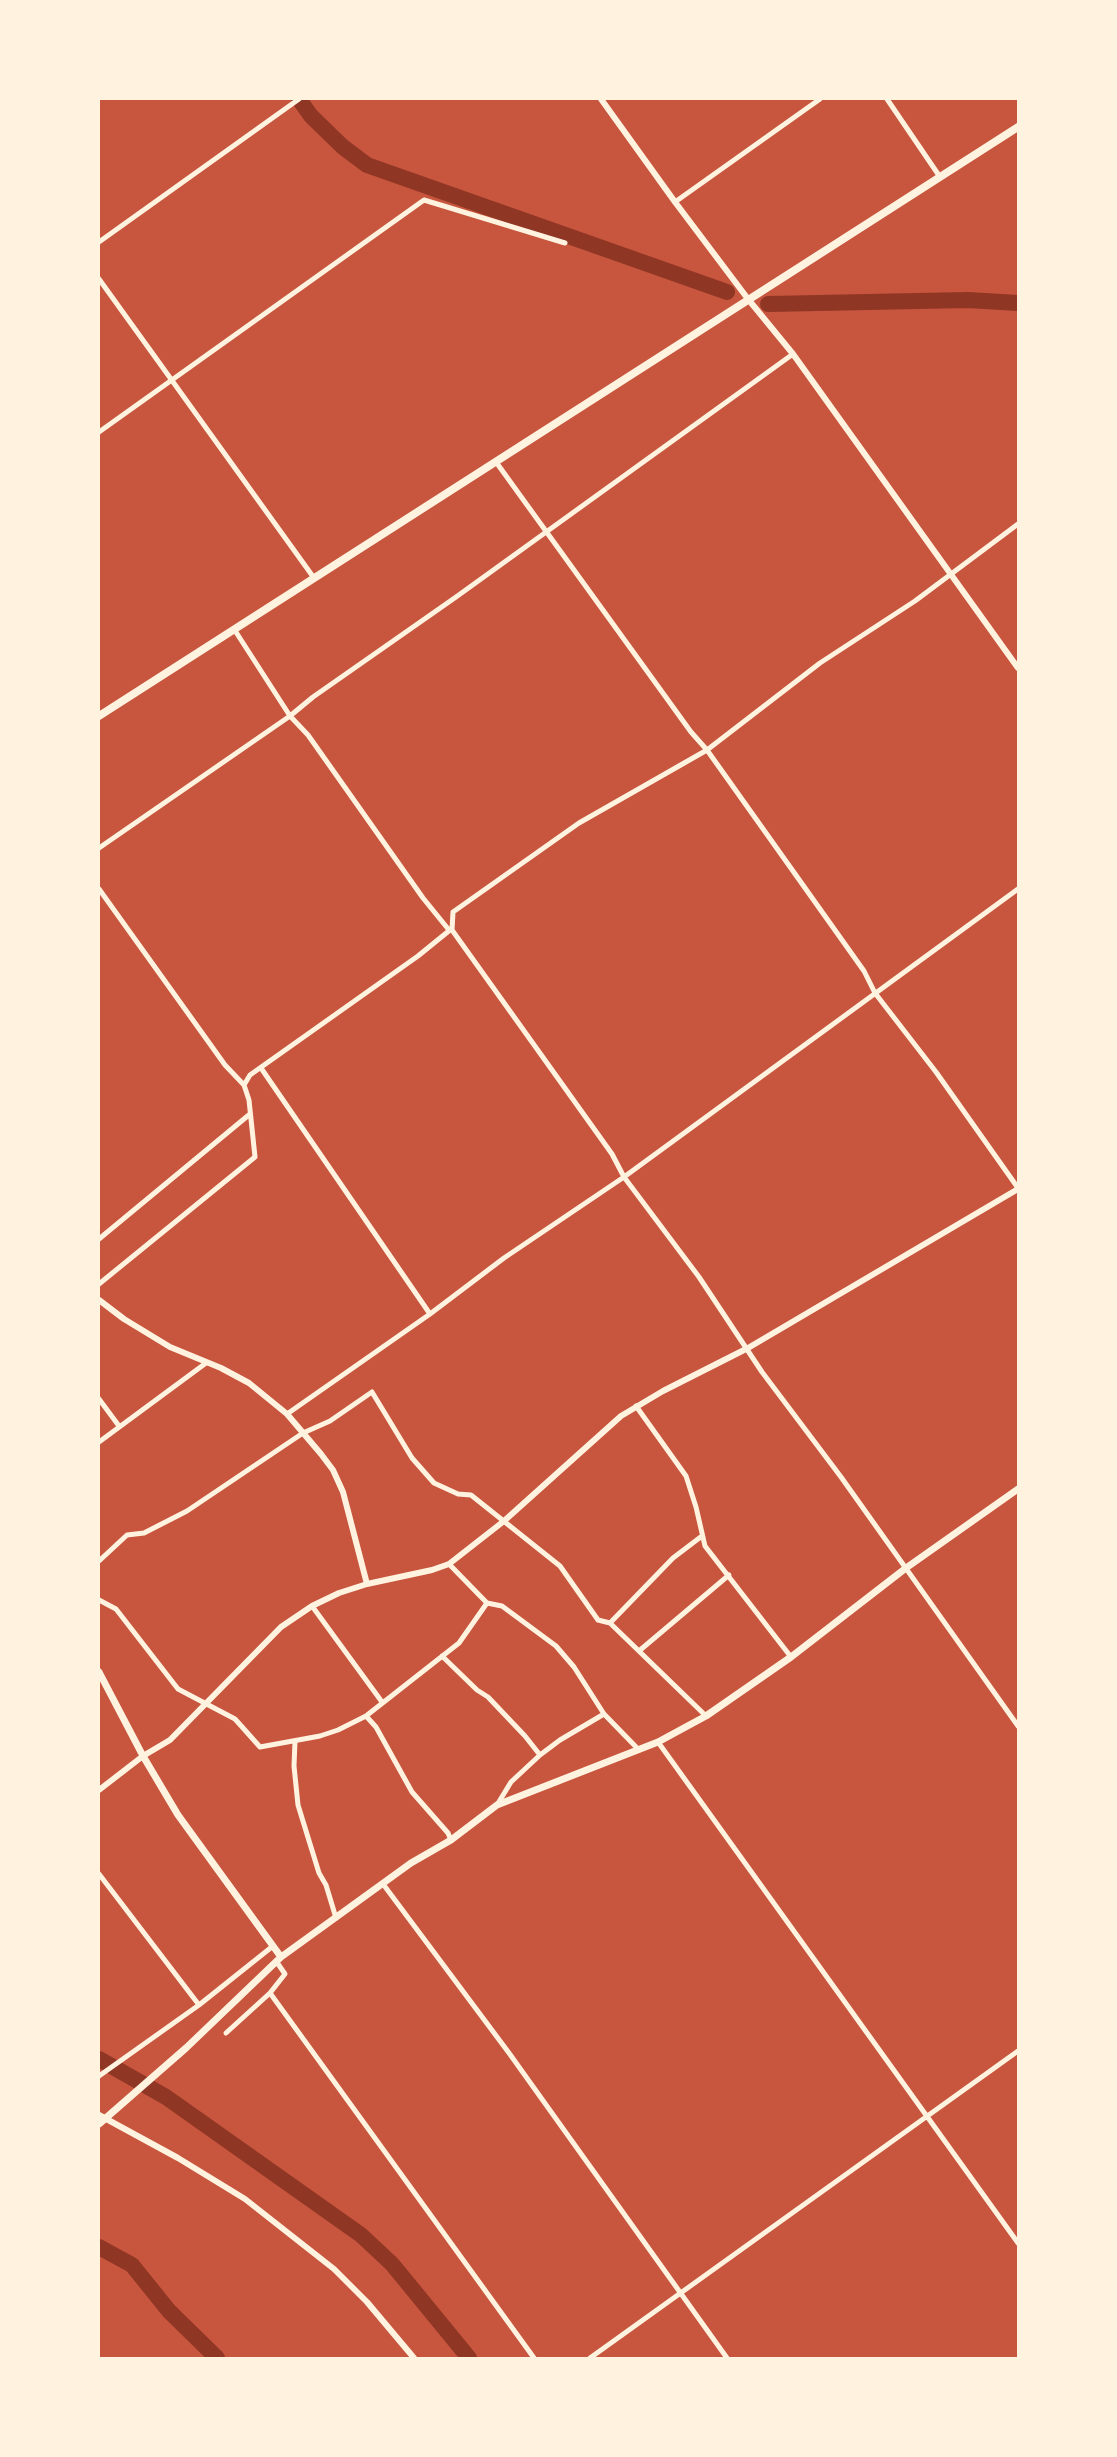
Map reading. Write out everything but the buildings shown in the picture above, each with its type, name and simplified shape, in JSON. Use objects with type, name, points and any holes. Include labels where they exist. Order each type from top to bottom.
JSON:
[{"type":"highway","points":[[99,716],[1018,127]]},
{"type":"main road","points":[[99,2124],[102,2117],[186,2048],[278,1959],[411,1863],[451,1840],[497,1805],[603,1766],[658,1742],[706,1716],[791,1657],[906,1568],[1018,1489]]},
{"type":"main road","points":[[99,1672],[143,1756],[178,1815],[273,1946],[278,1959]]},
{"type":"street","points":[[99,242],[299,99]]},
{"type":"street","points":[[601,99],[748,299],[793,354],[1018,668]]},
{"type":"street","points":[[675,202],[820,99]]},
{"type":"street","points":[[887,99],[940,177]]},
{"type":"street","points":[[99,432],[424,200],[565,243]]},
{"type":"street","points":[[99,279],[314,578]]},
{"type":"street","points":[[99,848],[291,716],[313,697],[473,585],[793,354]]},
{"type":"street","points":[[99,1790],[143,1756],[170,1740],[281,1627],[312,1606],[339,1593],[367,1584],[449,1564],[504,1521],[621,1416],[636,1406],[748,1348],[1018,1189],[936,1072],[875,993],[864,971],[707,750],[691,732],[496,462]]},
{"type":"street","points":[[244,1085],[250,1075],[418,956],[450,930],[453,912],[569,830],[707,750],[820,663],[915,601],[1018,524]]},
{"type":"street","points":[[234,629],[291,716],[308,735],[423,898],[450,930],[612,1154],[624,1177],[699,1277],[762,1372],[906,1568],[1018,1726]]},
{"type":"street","points":[[99,889],[225,1065],[244,1085],[249,1100],[255,1157],[99,1284]]},
{"type":"street","points":[[287,1414],[430,1314],[504,1258],[624,1177],[1018,889]]},
{"type":"street","points":[[261,1068],[430,1314]]},
{"type":"street","points":[[99,1239],[250,1114]]},
{"type":"street","points":[[99,1300],[124,1319],[170,1347],[221,1368],[249,1383],[287,1414],[333,1470],[343,1492],[367,1584]]},
{"type":"street","points":[[99,1442],[206,1363]]},
{"type":"street","points":[[99,1562],[127,1535],[144,1533],[187,1511],[303,1433],[330,1421],[372,1392],[412,1458],[434,1484],[458,1494],[471,1495],[560,1566],[597,1620],[610,1623],[706,1716]]},
{"type":"street","points":[[99,1399],[119,1426]]},
{"type":"street","points":[[636,1406],[686,1476],[705,1546],[791,1657]]},
{"type":"street","points":[[610,1623],[673,1558],[702,1536]]},
{"type":"street","points":[[449,1564],[487,1603],[502,1606],[556,1646],[574,1667],[604,1714],[639,1750]]},
{"type":"street","points":[[639,1651],[729,1575]]},
{"type":"street","points":[[99,1600],[116,1610],[178,1689],[235,1719],[260,1747],[338,1731],[366,1716],[459,1643],[487,1603]]},
{"type":"street","points":[[312,1606],[382,1702]]},
{"type":"street","points":[[442,1656],[477,1690],[488,1697],[540,1755]]},
{"type":"street","points":[[497,1805],[511,1782],[540,1755],[560,1740],[604,1714]]},
{"type":"street","points":[[366,1716],[376,1727],[412,1792],[448,1833],[451,1840]]},
{"type":"street","points":[[295,1741],[294,1766],[298,1804],[319,1873],[326,1885],[336,1918]]},
{"type":"street","points":[[658,1742],[1018,2243]]},
{"type":"street","points":[[99,1874],[199,2005]]},
{"type":"street","points":[[383,1884],[508,2053],[727,2358]]},
{"type":"street","points":[[99,2076],[199,2005],[273,1946]]},
{"type":"street","points":[[226,2033],[270,1993],[285,1974],[278,1959]]},
{"type":"street","points":[[270,1993],[534,2358]]},
{"type":"street","points":[[590,2358],[1018,2051]]},
{"type":"street","points":[[102,2117],[178,2158],[245,2199],[334,2269],[367,2302],[414,2358]]},
{"type":"waterway","points":[[299,99],[311,116],[343,147],[367,165],[727,292]]},
{"type":"waterway","points":[[768,304],[968,300],[1018,303]]},
{"type":"waterway","points":[[99,2059],[166,2097],[361,2235],[392,2264],[469,2358]]},
{"type":"waterway","points":[[99,2247],[132,2265],[169,2311],[217,2358]]}]
